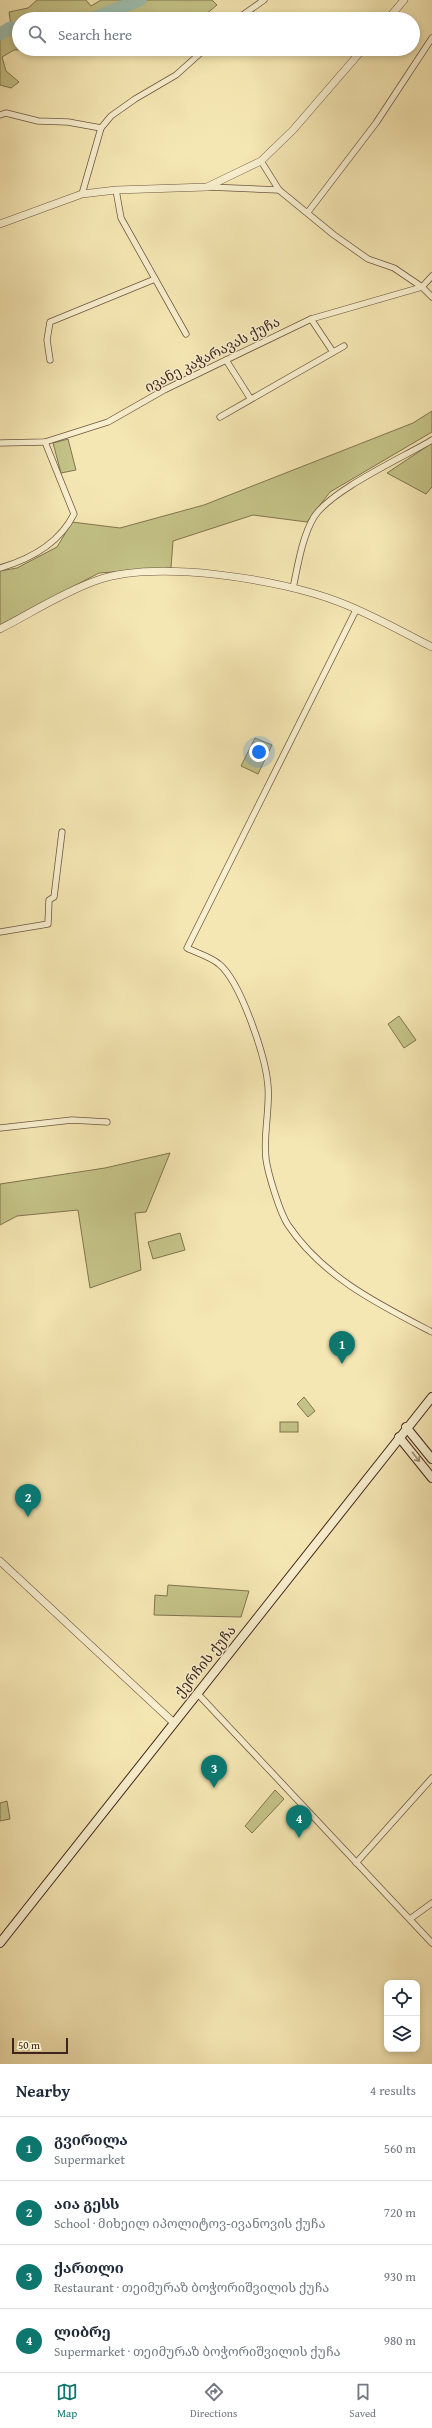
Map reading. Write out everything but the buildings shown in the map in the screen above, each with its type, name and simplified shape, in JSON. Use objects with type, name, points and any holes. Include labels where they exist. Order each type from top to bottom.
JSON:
[{"type":"main road","name":"ქერჩის ქუჩა","points":[[0,1943],[406,1427],[432,1397]]},
{"type":"main road","points":[[406,1427],[432,1459]]},
{"type":"main road","points":[[399,1437],[432,1478]]},
{"type":"main road","points":[[425,1469],[432,1464]]},
{"type":"street","points":[[247,12],[264,0]]},
{"type":"street","points":[[394,12],[404,0]]},
{"type":"street","points":[[308,212],[376,123],[432,38]]},
{"type":"street","points":[[82,194],[101,128],[111,116],[135,99],[176,75],[197,56]]},
{"type":"street","points":[[207,187],[261,161],[293,130],[357,56]]},
{"type":"street","points":[[0,115],[6,113],[38,121],[68,122],[101,128]]},
{"type":"street","points":[[261,161],[279,190],[308,212],[334,235],[368,259],[394,268],[422,287],[432,297]]},
{"type":"street","points":[[0,224],[82,194],[116,190],[207,187],[279,190]]},
{"type":"street","points":[[116,190],[121,218],[186,334]]},
{"type":"street","points":[[422,287],[432,276]]},
{"type":"street","points":[[50,360],[47,340],[50,322],[155,279]]},
{"type":"street","name":"ივანე კაჭარავას ქუჩა","points":[[0,443],[45,442],[117,418],[164,390],[311,319],[422,287]]},
{"type":"street","points":[[311,319],[333,352]]},
{"type":"street","points":[[220,417],[250,398],[344,346]]},
{"type":"street","points":[[226,360],[250,398]]},
{"type":"street","points":[[293,588],[302,549],[314,517],[333,497],[432,440]]},
{"type":"street","points":[[0,568],[22,562],[47,547],[69,523],[74,514],[45,442]]},
{"type":"street","points":[[0,629],[95,581],[125,575],[159,571],[210,574],[293,588],[356,610],[432,647]]},
{"type":"street","points":[[356,610],[187,948],[220,964],[240,995],[253,1025],[268,1086],[266,1159],[281,1211],[288,1225],[323,1265],[345,1284],[432,1332]]},
{"type":"street","points":[[0,932],[48,924],[49,900],[54,897],[62,832]]},
{"type":"street","points":[[0,1128],[72,1120],[107,1122]]},
{"type":"street","points":[[0,1561],[173,1722]]},
{"type":"street","points":[[197,1693],[432,1942]]},
{"type":"street","points":[[356,1863],[432,1778]]},
{"type":"street","points":[[410,1919],[432,1903]]},
{"type":"shaded area","points":[[37,0],[86,0],[91,6],[101,0],[212,0],[217,5],[208,12],[12,12],[12,51],[2,57],[6,71],[19,82],[11,88],[0,85],[0,31],[11,26],[9,12],[28,8]]},
{"type":"shaded area","points":[[432,411],[432,432],[330,492],[307,522],[253,515],[173,541],[171,568],[99,573],[0,625],[0,571],[17,568],[57,547],[72,522],[120,528],[204,505],[413,423]]},
{"type":"shaded area","points":[[68,439],[76,470],[61,473],[53,443]]},
{"type":"shaded area","points":[[432,443],[432,487],[426,494],[387,473]]},
{"type":"shaded area","points":[[255,738],[272,745],[258,774],[241,766]]},
{"type":"shaded area","points":[[399,1016],[416,1040],[404,1048],[388,1024]]},
{"type":"shaded area","points":[[170,1153],[146,1212],[135,1213],[141,1270],[90,1288],[78,1210],[17,1216],[0,1225],[0,1184],[105,1168]]},
{"type":"shaded area","points":[[180,1233],[185,1250],[153,1259],[148,1242]]},
{"type":"shaded area","points":[[304,1397],[315,1411],[308,1417],[297,1404]]},
{"type":"shaded area","points":[[280,1422],[298,1422],[298,1432],[280,1432]]},
{"type":"shaded area","points":[[168,1585],[249,1591],[241,1617],[154,1615],[155,1595],[167,1596]]},
{"type":"shaded area","points":[[275,1790],[284,1799],[252,1833],[245,1826]]},
{"type":"shaded area","points":[[7,1801],[10,1819],[0,1821],[0,1803]]},
{"type":"waterway","points":[[109,12],[140,0]]},
{"type":"waterway","points":[[0,34],[12,28]]},
{"type":"place","name":"გვირილა","points":[[342,1364]]},
{"type":"place","name":"აია გესს","points":[[28,1517]]},
{"type":"place","name":"ქართლი","points":[[214,1788]]},
{"type":"place","name":"ლიბრე","points":[[299,1838]]}]
